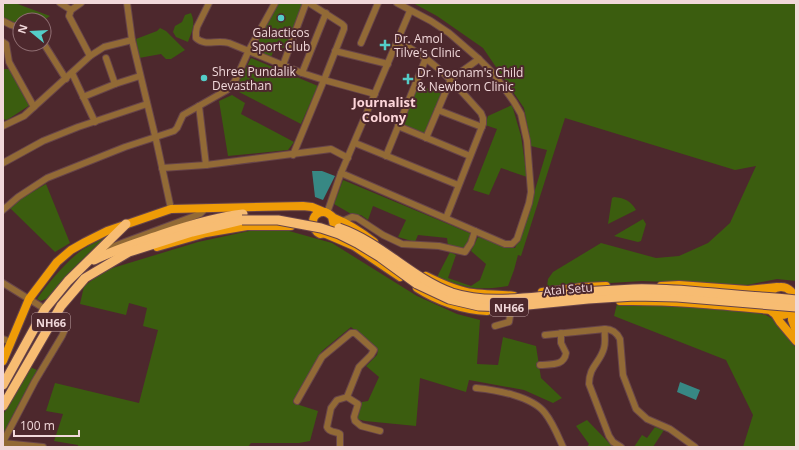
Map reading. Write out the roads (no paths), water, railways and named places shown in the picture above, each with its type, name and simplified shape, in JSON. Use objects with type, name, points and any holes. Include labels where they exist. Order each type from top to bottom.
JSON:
[{"type":"highway","name":"Atal Setu","points":[[149,242],[195,224],[226,216],[243,217],[285,215],[321,222],[360,236],[384,251],[421,278],[452,293],[480,299],[508,300],[634,289],[678,290],[795,305]]},
{"type":"highway","points":[[87,263],[126,224]]},
{"type":"highway","name":"NH66","points":[[46,309],[68,281],[87,263],[107,253],[149,242]]},
{"type":"highway","name":"NH66","points":[[3,406],[61,306],[85,278],[149,242]]},
{"type":"highway","points":[[3,385],[46,309]]},
{"type":"main road","points":[[30,299],[57,262],[71,250],[107,231],[126,224],[171,209],[303,206],[312,207],[358,230],[412,269],[447,285],[474,294],[515,296],[584,287],[679,285],[748,290],[785,287],[794,294],[794,321],[796,331]]},
{"type":"main road","points":[[315,231],[313,219],[318,214],[328,214]]},
{"type":"main road","points":[[326,234],[331,231],[334,226],[328,214]]},
{"type":"main road","points":[[120,258],[206,233],[247,226],[287,225],[315,231],[320,234],[326,234],[354,246],[419,289],[434,297],[473,310],[511,310],[591,302],[644,300],[679,302],[786,314],[795,305]]},
{"type":"main road","points":[[794,321],[775,313],[768,307],[767,299],[770,292],[779,287],[796,287]]},
{"type":"main road","name":"NH66","points":[[3,361],[7,341],[30,299]]},
{"type":"main road","points":[[775,313],[780,322],[796,341]]},
{"type":"street","points":[[60,3],[72,10]]},
{"type":"street","points":[[82,3],[72,10],[69,16],[90,56]]},
{"type":"street","points":[[127,3],[132,40],[171,209]]},
{"type":"street","points":[[209,3],[197,27],[196,38],[200,42],[206,43],[217,40],[223,41],[249,50],[302,73],[375,94]]},
{"type":"street","points":[[3,210],[47,178],[118,149],[174,131],[183,115],[227,90],[232,85],[275,3]]},
{"type":"street","points":[[283,65],[306,3]]},
{"type":"street","points":[[293,155],[344,29],[344,26],[309,3]]},
{"type":"street","points":[[361,43],[378,3]]},
{"type":"street","points":[[341,173],[505,244],[512,244],[517,239],[529,203],[531,192],[527,141],[521,114],[498,80],[479,59],[449,33],[431,21],[397,3]]},
{"type":"street","points":[[328,214],[341,173],[410,11]]},
{"type":"street","points":[[302,73],[326,13]]},
{"type":"street","points":[[3,126],[24,116],[90,56],[104,47],[132,40]]},
{"type":"street","points":[[397,41],[413,49],[440,68],[481,113],[483,118],[482,127],[446,218]]},
{"type":"street","points":[[3,42],[6,44],[9,62],[34,107]]},
{"type":"street","points":[[335,51],[388,64]]},
{"type":"street","points":[[49,52],[66,79]]},
{"type":"street","points":[[106,58],[115,84]]},
{"type":"street","points":[[386,156],[426,58]]},
{"type":"street","points":[[426,138],[451,79],[479,59]]},
{"type":"street","points":[[72,73],[95,122]]},
{"type":"street","points":[[83,97],[140,76]]},
{"type":"street","points":[[3,163],[43,141],[147,104]]},
{"type":"street","points":[[199,106],[206,165]]},
{"type":"street","points":[[438,110],[482,127]]},
{"type":"street","points":[[398,126],[470,156]]},
{"type":"street","points":[[355,143],[458,185]]},
{"type":"street","points":[[162,168],[206,165],[331,149],[348,158]]},
{"type":"street","points":[[107,253],[114,246],[200,214],[206,208]]},
{"type":"street","points":[[342,221],[352,217],[357,218],[383,236],[402,244],[439,246],[461,252],[465,252],[468,249],[475,231]]},
{"type":"street","points":[[3,283],[30,299]]},
{"type":"street","name":"NH66","points":[[30,299],[46,309]]},
{"type":"street","points":[[495,326],[509,322],[511,310]]},
{"type":"street","points":[[43,447],[3,443],[35,381],[66,327]]},
{"type":"street","points":[[605,329],[605,348],[589,376],[589,384],[609,436],[613,442],[621,447]]},
{"type":"street","points":[[545,335],[605,329],[613,330],[618,334],[620,339],[622,375],[636,409],[647,419],[670,430],[695,447]]},
{"type":"street","points":[[297,401],[322,357],[351,333],[355,333],[374,350],[359,367],[347,397],[336,400],[331,408],[327,427],[331,431],[340,434],[340,447]]},
{"type":"street","points":[[540,365],[559,364],[563,361],[566,353],[561,343],[561,333]]},
{"type":"street","points":[[476,388],[492,390],[522,398],[535,405],[545,412],[563,447]]},
{"type":"street","points":[[347,397],[358,404],[354,417],[355,422],[362,426],[380,431]]},
{"type":"water","points":[[312,171],[322,171],[335,176],[323,200],[315,197]]},
{"type":"water","points":[[680,382],[700,390],[696,400],[677,392]]},
{"type":"place","name":"Galacticos Sport Club","points":[[281,18]]},
{"type":"place","name":"Dr. Amol Tilve's Clinic","points":[[385,45]]},
{"type":"place","name":"Shree Pundalik Devasthan","points":[[204,78]]},
{"type":"place","name":"Dr. Poonam's Child & Newborn Clinic","points":[[408,79]]},
{"type":"district","name":"Journalist Colony","points":[[384,110]]}]
